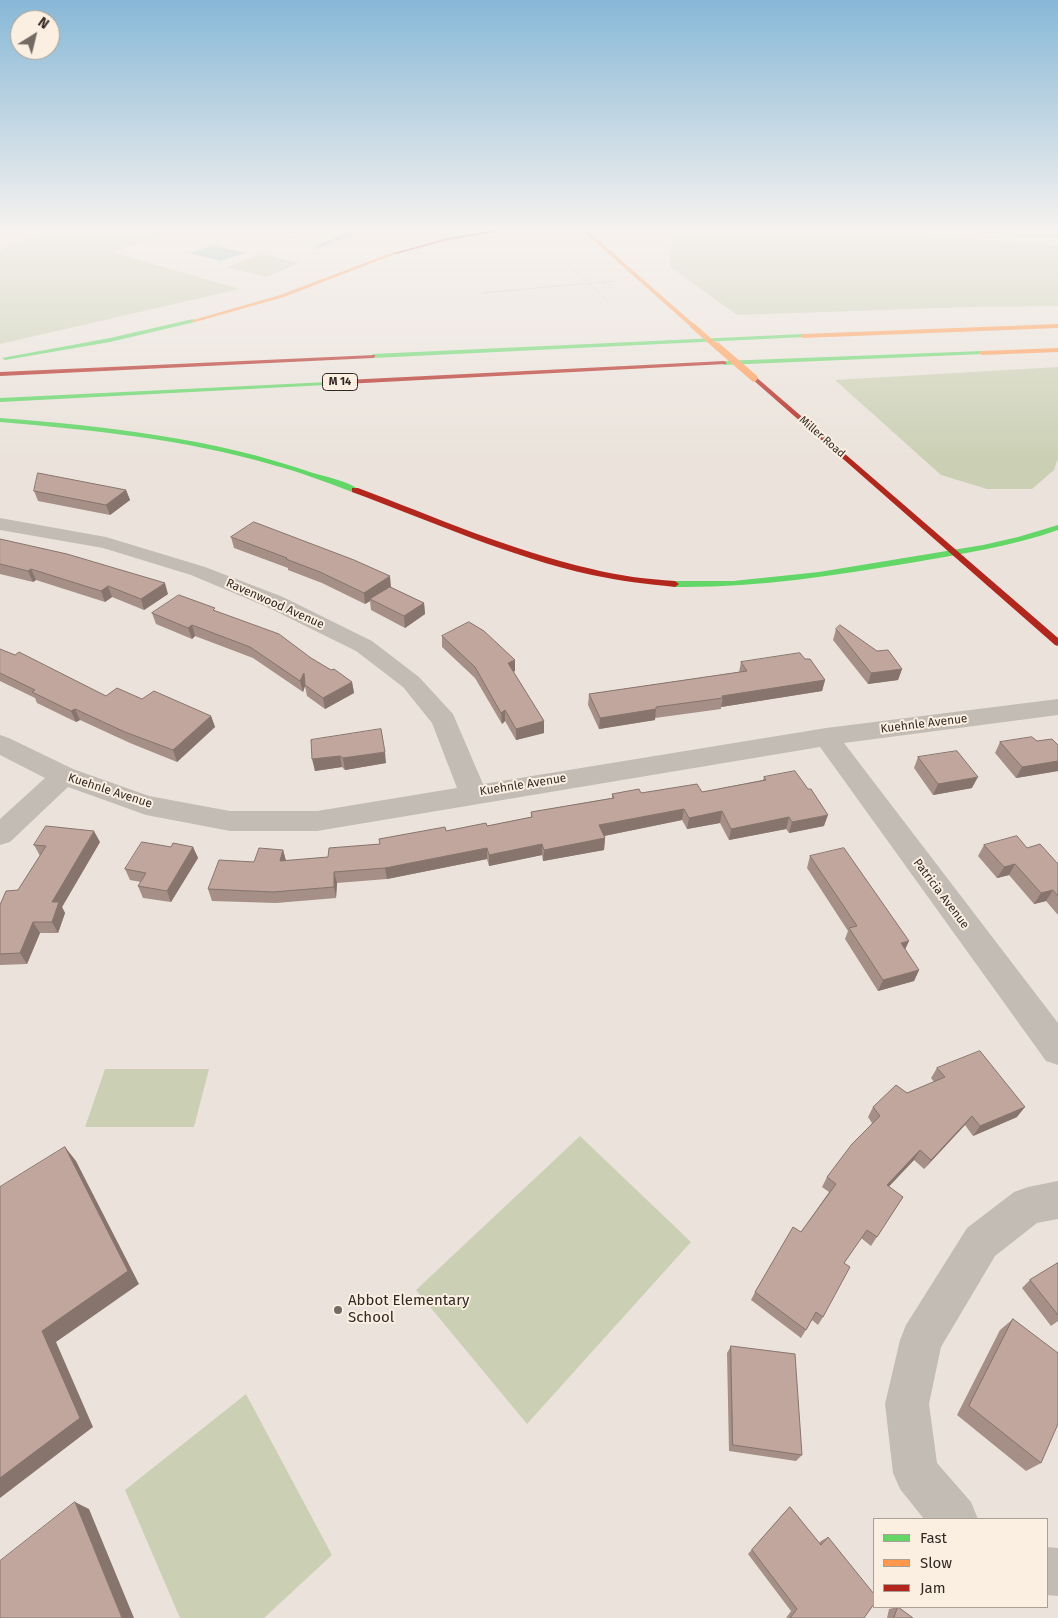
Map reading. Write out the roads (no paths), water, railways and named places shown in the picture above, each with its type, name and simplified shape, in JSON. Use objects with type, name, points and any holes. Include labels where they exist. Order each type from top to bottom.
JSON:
[{"type":"main road","points":[[0,358],[99,342],[168,327],[242,307]]},
{"type":"main road","name":"Miller Road","points":[[671,307],[1058,644]]},
{"type":"main road","name":"M 14","points":[[0,374],[757,338],[1058,326]]},
{"type":"main road","name":"M 14","points":[[0,400],[688,364],[1058,350]]},
{"type":"main road","points":[[0,420],[121,431],[267,460],[340,485],[510,550],[570,569],[638,581],[729,586],[800,580],[1005,542],[1058,527]]},
{"type":"street","name":"Ravenwood Avenue","points":[[0,524],[106,543],[198,571],[276,602],[364,646],[411,682],[444,720],[473,794]]},
{"type":"street","name":"Kuehnle Avenue","points":[[0,744],[64,776],[146,805],[230,821],[317,821],[826,737],[1058,706]]},
{"type":"street","name":"Patricia Avenue","points":[[826,737],[1058,1050]]},
{"type":"street","points":[[0,834],[64,776]]},
{"type":"street","points":[[953,1518],[916,1473],[907,1404],[922,1340],[981,1242],[1028,1206],[1058,1200]]},
{"type":"place","name":"Abbot Elementary School","points":[[338,1310]]}]
